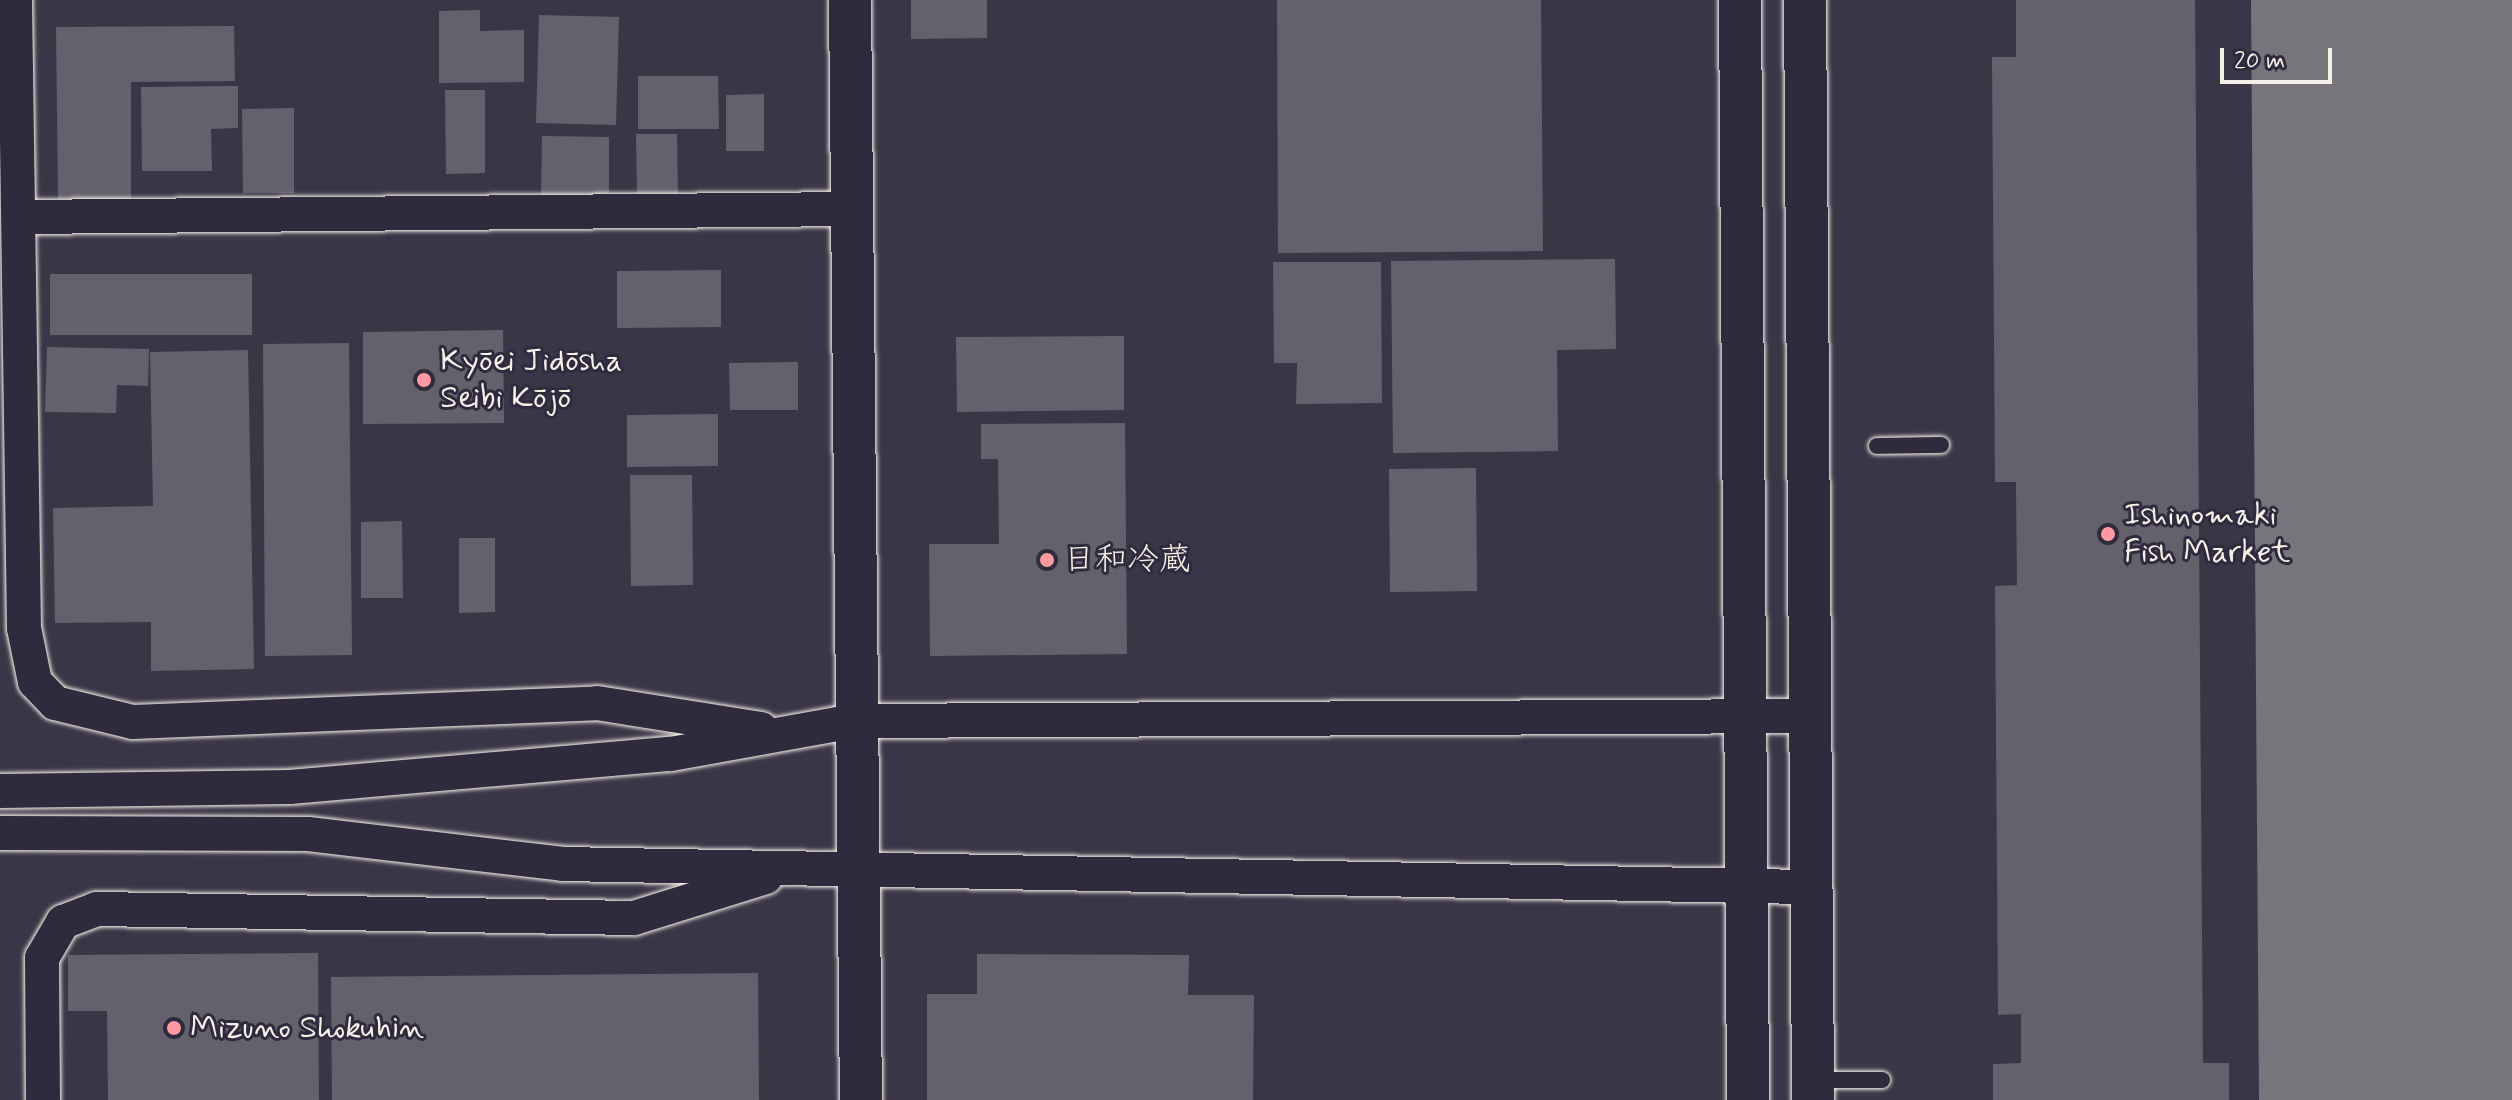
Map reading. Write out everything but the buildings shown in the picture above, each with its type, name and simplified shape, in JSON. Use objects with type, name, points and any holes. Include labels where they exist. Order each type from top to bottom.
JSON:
[{"type":"street","points":[[15,0],[21,217],[24,628],[35,682],[55,703],[133,722],[597,703],[790,733]]},
{"type":"street","points":[[850,0],[854,721],[860,873],[861,1100]]},
{"type":"street","points":[[1740,0],[1748,1100]]},
{"type":"street","points":[[1805,0],[1813,1090]]},
{"type":"street","points":[[21,217],[851,209]]},
{"type":"street","points":[[0,791],[290,787],[671,754],[854,721],[1810,716]]},
{"type":"street","points":[[0,833],[308,834],[563,864],[797,867],[860,873],[1811,887]]},
{"type":"street","points":[[43,1100],[42,958],[63,922],[97,909],[634,918],[797,867]]},
{"type":"lane","points":[[1877,446],[1941,445]]},
{"type":"lane","points":[[1813,1090],[1882,1080]]},
{"type":"shaded area","points":[[2251,0],[2512,0],[2512,1100],[2259,1100]]},
{"type":"place","name":"Kyōei Jidōsha Seibi Kōjō","points":[[424,380]]},
{"type":"place","name":"Ishinomaki Fish Market","points":[[2108,534]]},
{"type":"place","name":"日和冷蔵","points":[[1047,560]]},
{"type":"place","name":"Mizuno Shokuhin","points":[[174,1028]]}]
